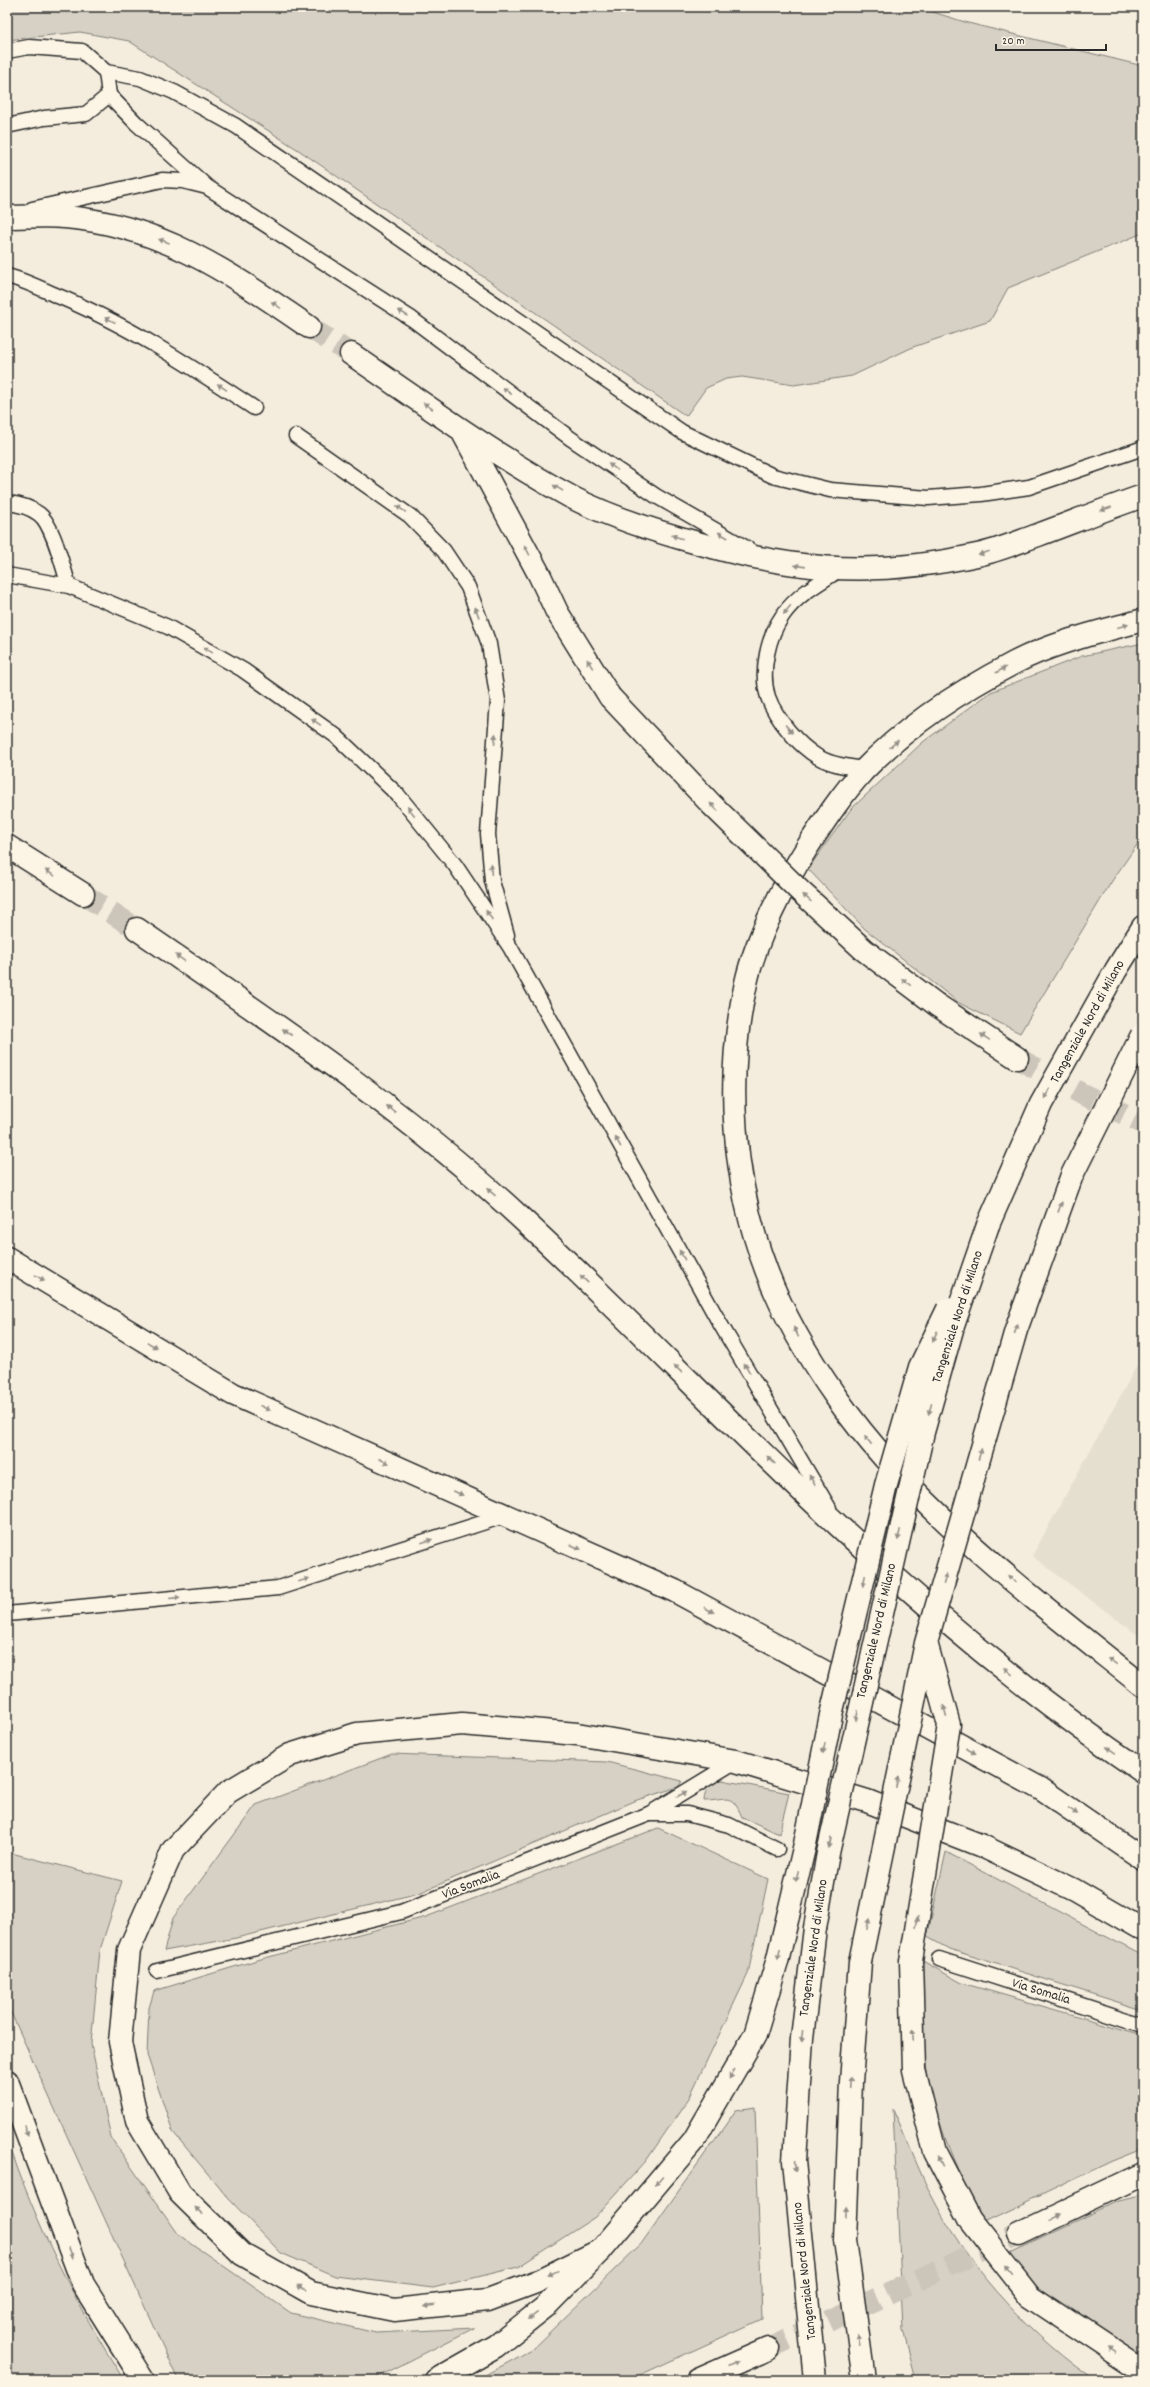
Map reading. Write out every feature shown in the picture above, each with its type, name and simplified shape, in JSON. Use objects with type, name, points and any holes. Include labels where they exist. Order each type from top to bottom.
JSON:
[{"type":"highway","points":[[7,215],[65,216],[123,227],[181,247],[232,275],[309,326]]},
{"type":"highway","points":[[351,354],[460,428],[572,497],[626,522],[769,562],[839,570],[864,570],[929,564],[979,555],[1143,496]]},
{"type":"highway","points":[[460,428],[539,574],[557,612],[610,697],[712,805],[801,892],[864,950],[937,1005],[1017,1058]]},
{"type":"highway","points":[[1143,620],[1079,637],[1017,661],[959,695],[913,728],[865,769],[836,802],[796,865],[769,919],[746,980],[734,1058],[735,1135],[748,1206],[767,1272],[799,1338],[835,1396],[872,1445],[934,1509],[1038,1602],[1143,1686]]},
{"type":"highway","points":[[7,846],[83,894]]},
{"type":"highway","name":"Tangenziale Nord di Milano","points":[[816,2380],[794,2161],[802,2038],[815,1928],[829,1845],[923,1432],[953,1326],[988,1225],[1041,1104],[1116,970],[1143,927]]},
{"type":"highway","points":[[137,929],[298,1039],[422,1132],[521,1217],[839,1526],[925,1604],[1076,1726],[1143,1772]]},
{"type":"highway","points":[[864,2380],[845,2240],[851,2082],[860,1962],[926,1643],[1016,1330],[1072,1175],[1143,1034]]},
{"type":"highway","points":[[436,2380],[502,2341],[545,2307],[601,2250],[694,2140],[755,2034],[777,1962],[805,1844],[831,1715],[886,1485],[905,1416],[920,1367],[988,1225]]},
{"type":"highway","points":[[7,1258],[233,1394],[682,1595],[1041,1789],[1143,1859]]},
{"type":"highway","points":[[926,1643],[949,1725],[911,1961],[914,2070],[935,2152],[970,2221],[1030,2296],[1143,2371]]},
{"type":"highway","points":[[601,2250],[536,2282],[488,2300],[394,2310],[311,2293],[242,2254],[180,2193],[137,2121],[120,2042],[129,1950],[173,1850],[228,1792],[290,1755],[357,1734],[462,1724],[577,1734],[736,1761],[867,1801],[982,1846],[1074,1890],[1143,1930]]},
{"type":"highway","points":[[7,2081],[83,2284],[143,2380]]},
{"type":"highway","points":[[1019,2233],[1143,2174]]},
{"type":"highway","points":[[698,2380],[768,2349]]},
{"type":"lane","points":[[7,51],[29,47],[82,51],[106,72],[140,78],[174,92],[236,126],[682,432],[773,476],[830,490],[928,498],[981,494],[1029,487],[1143,448]]},
{"type":"lane","points":[[106,72],[109,95],[136,123],[207,187],[412,319],[570,438],[656,496],[769,562]]},
{"type":"lane","points":[[7,126],[44,118],[86,114],[109,95]]},
{"type":"lane","points":[[7,215],[162,180],[183,181],[207,187]]},
{"type":"lane","points":[[7,276],[70,301],[130,330],[177,357],[254,408]]},
{"type":"lane","points":[[296,436],[410,516],[444,551],[468,587],[489,644],[498,701],[488,834],[492,881],[510,947]]},
{"type":"lane","points":[[7,503],[18,504],[40,514],[49,527],[69,586]]},
{"type":"lane","points":[[839,570],[806,591],[782,616],[769,649],[765,675],[768,697],[777,714],[804,746],[819,757],[842,766],[865,769]]},
{"type":"lane","points":[[7,575],[69,586],[168,627],[243,670],[336,736],[398,795],[455,865],[510,947],[718,1320],[839,1526]]},
{"type":"lane","points":[[7,1614],[278,1588],[507,1516]]},
{"type":"lane","points":[[649,1814],[736,1761]]},
{"type":"lane","name":"Via Somalia","points":[[157,1971],[401,1912],[649,1814],[687,1814],[729,1825],[776,1849]]},
{"type":"lane","name":"Via Somalia","points":[[939,1959],[1143,2025]]},
{"type":"shaded area","points":[[7,7],[917,7],[968,23],[1143,66],[1143,233],[1008,288],[990,321],[913,347],[852,376],[794,385],[742,377],[726,379],[706,388],[686,416],[300,151],[129,41],[80,32],[7,40]]},
{"type":"shaded area","points":[[1143,643],[1143,836],[1112,881],[1020,1033],[959,1003],[865,929],[808,869],[851,809],[923,742],[991,692],[1082,656]]},
{"type":"shaded area","points":[[1143,1355],[1143,1639],[1032,1556]]},
{"type":"shaded area","points":[[392,1754],[607,1762],[682,1781],[678,1787],[637,1800],[419,1893],[236,1938],[164,1951],[173,1918],[256,1805]]},
{"type":"shaded area","points":[[722,1780],[789,1793],[779,1834],[742,1817],[735,1804],[728,1799],[704,1801],[705,1793],[708,1787]]},
{"type":"shaded area","points":[[658,1828],[768,1879],[748,1974],[689,2098],[646,2161],[595,2217],[518,2267],[433,2288],[335,2276],[281,2253],[227,2197],[173,2132],[147,2055],[149,2008],[154,1991],[257,1960],[426,1917]]},
{"type":"shaded area","points":[[7,1852],[122,1881],[100,1950],[91,2044],[111,2138],[179,2235],[291,2313],[376,2333],[474,2328],[372,2380],[178,2380],[7,2004]]},
{"type":"shaded area","points":[[946,1852],[1143,1956],[1143,2010],[949,1949],[927,1937]]},
{"type":"shaded area","points":[[921,1960],[962,1983],[1143,2035],[1143,2149],[1113,2161],[985,2222],[957,2168],[936,2111],[931,2092],[924,2044]]},
{"type":"shaded area","points":[[755,2107],[762,2319],[629,2380],[476,2380],[531,2350],[641,2244],[736,2110]]},
{"type":"shaded area","points":[[893,2109],[937,2206],[951,2231],[968,2255],[1007,2302],[1028,2324],[1050,2345],[1096,2380],[916,2380],[903,2330]]},
{"type":"shaded area","points":[[7,2138],[30,2201],[58,2263],[89,2322],[124,2380],[7,2380]]},
{"type":"shaded area","points":[[1143,2195],[1143,2359],[1072,2313],[1031,2282],[1010,2252],[1119,2201]]},
{"type":"tunnel","points":[[309,327],[351,354]]},
{"type":"tunnel","points":[[83,894],[137,929]]},
{"type":"tunnel","points":[[1017,1058],[1082,1094],[1143,1123]]},
{"type":"tunnel","points":[[768,2349],[1019,2233]]}]
